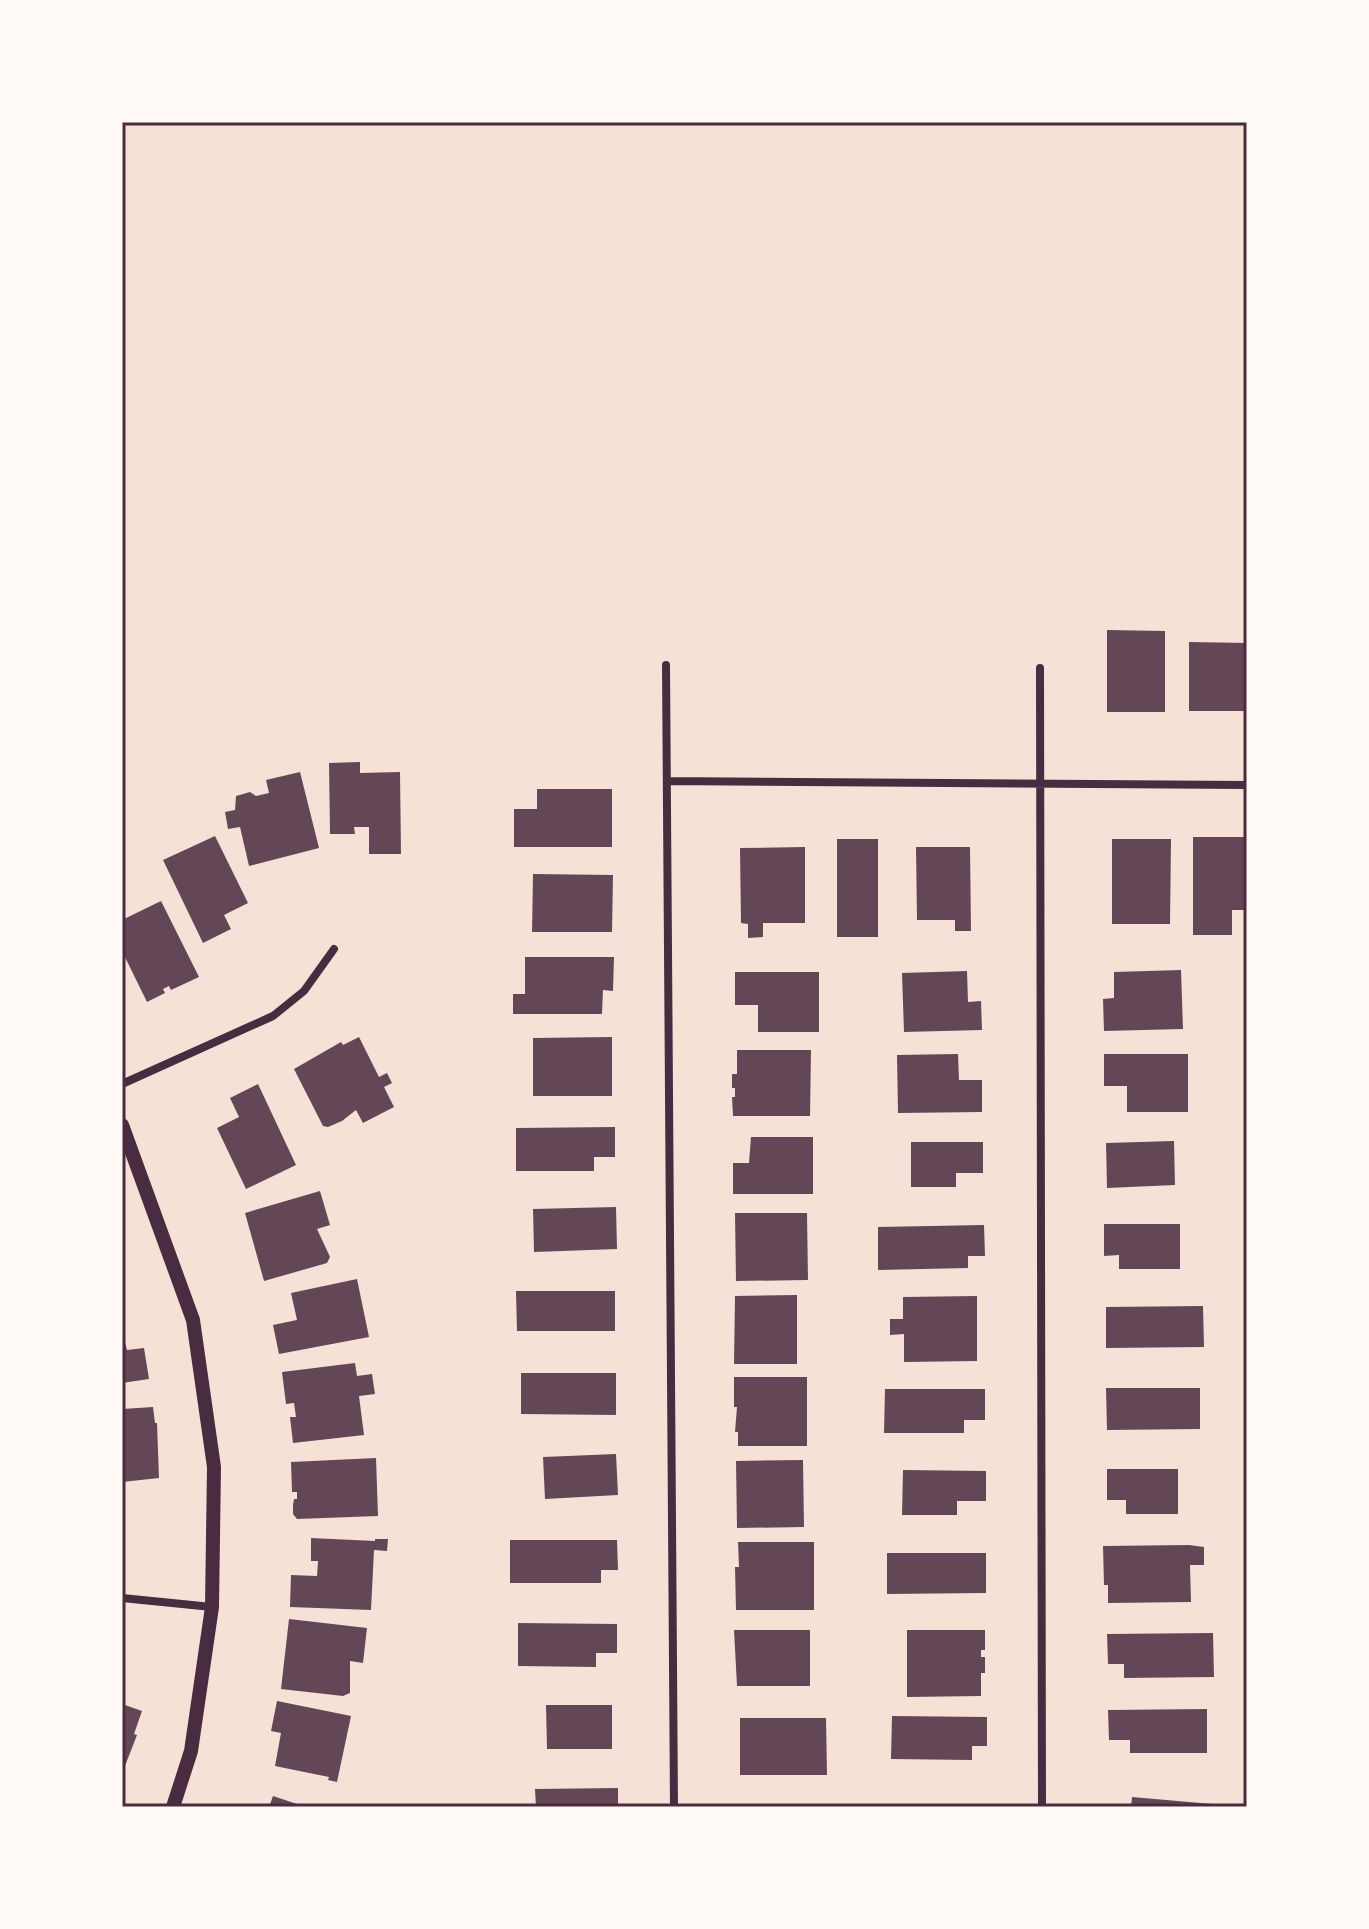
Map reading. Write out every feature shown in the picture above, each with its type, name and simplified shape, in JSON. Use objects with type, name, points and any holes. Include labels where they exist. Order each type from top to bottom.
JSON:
[{"type":"street","points":[[666,665],[674,1807]]},
{"type":"street","points":[[1040,668],[1042,1807]]},
{"type":"street","points":[[667,781],[1247,785]]},
{"type":"street","points":[[122,1084],[273,1016],[304,991],[334,949]]},
{"type":"street","points":[[122,1125],[193,1320],[214,1467],[212,1607],[191,1751],[173,1807]]},
{"type":"street","points":[[122,1598],[212,1607]]},
{"type":"building","points":[[1107,630],[1165,631],[1165,712],[1107,712]]},
{"type":"building","points":[[1189,642],[1247,643],[1247,711],[1189,711]]},
{"type":"building","points":[[360,762],[360,773],[400,772],[401,854],[369,854],[369,827],[354,827],[355,834],[330,834],[329,763]]},
{"type":"building","points":[[300,772],[319,848],[249,866],[240,827],[228,829],[225,812],[235,810],[236,796],[250,792],[256,796],[269,793],[266,780]]},
{"type":"building","points":[[537,789],[612,789],[612,847],[514,847],[514,809],[537,809]]},
{"type":"building","points":[[215,836],[248,903],[224,915],[231,929],[203,943],[163,860]]},
{"type":"building","points":[[1193,837],[1247,837],[1247,910],[1232,910],[1232,935],[1193,935]]},
{"type":"building","points":[[837,839],[878,839],[878,937],[837,937]]},
{"type":"building","points":[[1112,839],[1171,839],[1170,924],[1112,924]]},
{"type":"building","points":[[805,847],[805,923],[763,923],[763,937],[748,938],[748,924],[741,923],[740,848]]},
{"type":"building","points":[[916,847],[970,847],[971,931],[955,931],[955,920],[917,920]]},
{"type":"building","points":[[533,874],[613,875],[612,932],[532,932]]},
{"type":"building","points":[[161,901],[199,977],[171,990],[169,986],[163,989],[165,993],[147,1002],[122,951],[122,920]]},
{"type":"building","points":[[525,957],[614,957],[613,991],[603,990],[602,1014],[513,1014],[513,994],[525,994]]},
{"type":"building","points":[[1181,970],[1183,1029],[1104,1031],[1103,999],[1114,998],[1114,972]]},
{"type":"building","points":[[967,971],[968,1002],[981,1001],[982,1030],[904,1032],[902,973]]},
{"type":"building","points":[[735,972],[819,972],[819,1032],[758,1032],[758,1005],[735,1005]]},
{"type":"building","points":[[359,1037],[379,1077],[387,1073],[392,1083],[384,1087],[394,1107],[363,1123],[356,1110],[342,1121],[323,1126],[294,1069],[341,1042],[343,1045]]},
{"type":"building","points":[[612,1037],[612,1096],[533,1096],[533,1038]]},
{"type":"building","points":[[737,1050],[811,1050],[810,1116],[733,1116],[735,1088],[732,1088],[732,1074],[737,1074]]},
{"type":"building","points":[[958,1054],[959,1080],[982,1080],[982,1112],[898,1113],[897,1055]]},
{"type":"building","points":[[1104,1054],[1188,1054],[1188,1112],[1127,1112],[1127,1086],[1104,1086]]},
{"type":"building","points":[[258,1084],[296,1165],[246,1189],[217,1128],[239,1117],[230,1098]]},
{"type":"building","points":[[615,1127],[615,1157],[594,1157],[594,1171],[516,1171],[516,1128]]},
{"type":"building","points":[[751,1137],[813,1137],[813,1194],[733,1194],[733,1163],[749,1163]]},
{"type":"building","points":[[1174,1141],[1175,1185],[1107,1188],[1106,1143]]},
{"type":"building","points":[[911,1142],[983,1142],[983,1173],[956,1173],[956,1187],[911,1187]]},
{"type":"building","points":[[320,1191],[330,1225],[317,1229],[330,1257],[327,1263],[264,1281],[245,1213]]},
{"type":"building","points":[[616,1207],[617,1249],[534,1252],[533,1209]]},
{"type":"building","points":[[735,1213],[807,1213],[808,1280],[736,1281]]},
{"type":"building","points":[[1104,1224],[1180,1224],[1180,1269],[1119,1269],[1119,1255],[1104,1256]]},
{"type":"building","points":[[984,1225],[985,1256],[968,1256],[968,1268],[878,1270],[878,1227]]},
{"type":"building","points":[[357,1279],[369,1337],[279,1354],[273,1325],[297,1320],[291,1293]]},
{"type":"building","points":[[516,1291],[615,1291],[615,1331],[517,1331]]},
{"type":"building","points":[[797,1295],[797,1364],[734,1364],[735,1296]]},
{"type":"building","points":[[977,1296],[977,1361],[904,1362],[904,1334],[890,1335],[890,1319],[903,1319],[903,1297]]},
{"type":"building","points":[[1203,1306],[1204,1347],[1106,1348],[1106,1307]]},
{"type":"building","points":[[122,1330],[127,1350],[144,1348],[149,1379],[122,1383]]},
{"type":"building","points":[[355,1363],[357,1376],[372,1374],[375,1394],[359,1396],[364,1435],[293,1443],[290,1417],[296,1417],[294,1403],[286,1404],[282,1372]]},
{"type":"building","points":[[521,1373],[616,1373],[616,1415],[521,1414]]},
{"type":"building","points":[[734,1377],[807,1377],[807,1446],[738,1446]]},
{"type":"building","points":[[1106,1388],[1200,1388],[1200,1429],[1107,1430]]},
{"type":"building","points":[[885,1389],[985,1389],[985,1420],[964,1420],[964,1433],[884,1433]]},
{"type":"building","points":[[153,1407],[157,1423],[159,1478],[122,1482],[122,1409]]},
{"type":"building","points":[[616,1454],[618,1495],[545,1499],[543,1457]]},
{"type":"building","points":[[376,1458],[378,1516],[297,1519],[293,1514],[297,1492],[292,1492],[291,1462]]},
{"type":"building","points":[[803,1460],[804,1527],[737,1528],[736,1461]]},
{"type":"building","points":[[1107,1469],[1178,1469],[1178,1514],[1126,1514],[1126,1500],[1107,1500]]},
{"type":"building","points":[[903,1470],[986,1471],[986,1501],[957,1501],[957,1515],[902,1515]]},
{"type":"building","points":[[311,1538],[388,1539],[387,1551],[374,1550],[371,1610],[290,1607],[291,1575],[317,1576],[318,1561],[311,1561]]},
{"type":"building","points":[[510,1540],[617,1540],[618,1570],[601,1570],[601,1583],[510,1583]]},
{"type":"building","points":[[738,1542],[814,1542],[814,1610],[736,1610]]},
{"type":"building","points":[[1103,1546],[1204,1547],[1204,1565],[1190,1565],[1191,1602],[1108,1603],[1108,1585],[1104,1585]]},
{"type":"building","points":[[887,1553],[986,1553],[986,1593],[887,1594]]},
{"type":"building","points":[[289,1619],[367,1628],[363,1663],[350,1661],[350,1693],[343,1696],[281,1689]]},
{"type":"building","points":[[518,1623],[617,1624],[617,1653],[596,1653],[596,1667],[518,1666]]},
{"type":"building","points":[[734,1630],[810,1630],[810,1686],[737,1686]]},
{"type":"building","points":[[907,1630],[985,1630],[985,1650],[981,1650],[981,1657],[985,1657],[985,1673],[981,1673],[981,1696],[907,1697]]},
{"type":"building","points":[[1213,1633],[1214,1677],[1124,1678],[1124,1664],[1108,1664],[1107,1634]]},
{"type":"building","points":[[277,1701],[351,1716],[337,1782],[328,1780],[329,1777],[275,1766],[281,1733],[271,1731]]},
{"type":"building","points":[[122,1704],[142,1711],[134,1734],[137,1735],[123,1771]]},
{"type":"building","points":[[546,1705],[612,1705],[612,1749],[547,1749]]},
{"type":"building","points":[[1207,1709],[1207,1753],[1130,1753],[1130,1740],[1109,1740],[1108,1710]]},
{"type":"building","points":[[892,1716],[987,1717],[987,1746],[972,1746],[972,1760],[891,1759]]},
{"type":"building","points":[[740,1718],[826,1718],[827,1775],[740,1775]]},
{"type":"building","points":[[618,1788],[618,1807],[536,1807],[535,1789]]},
{"type":"building","points":[[273,1796],[303,1806],[303,1807],[269,1807]]},
{"type":"building","points":[[1132,1797],[1212,1804],[1212,1807],[1131,1807]]}]
